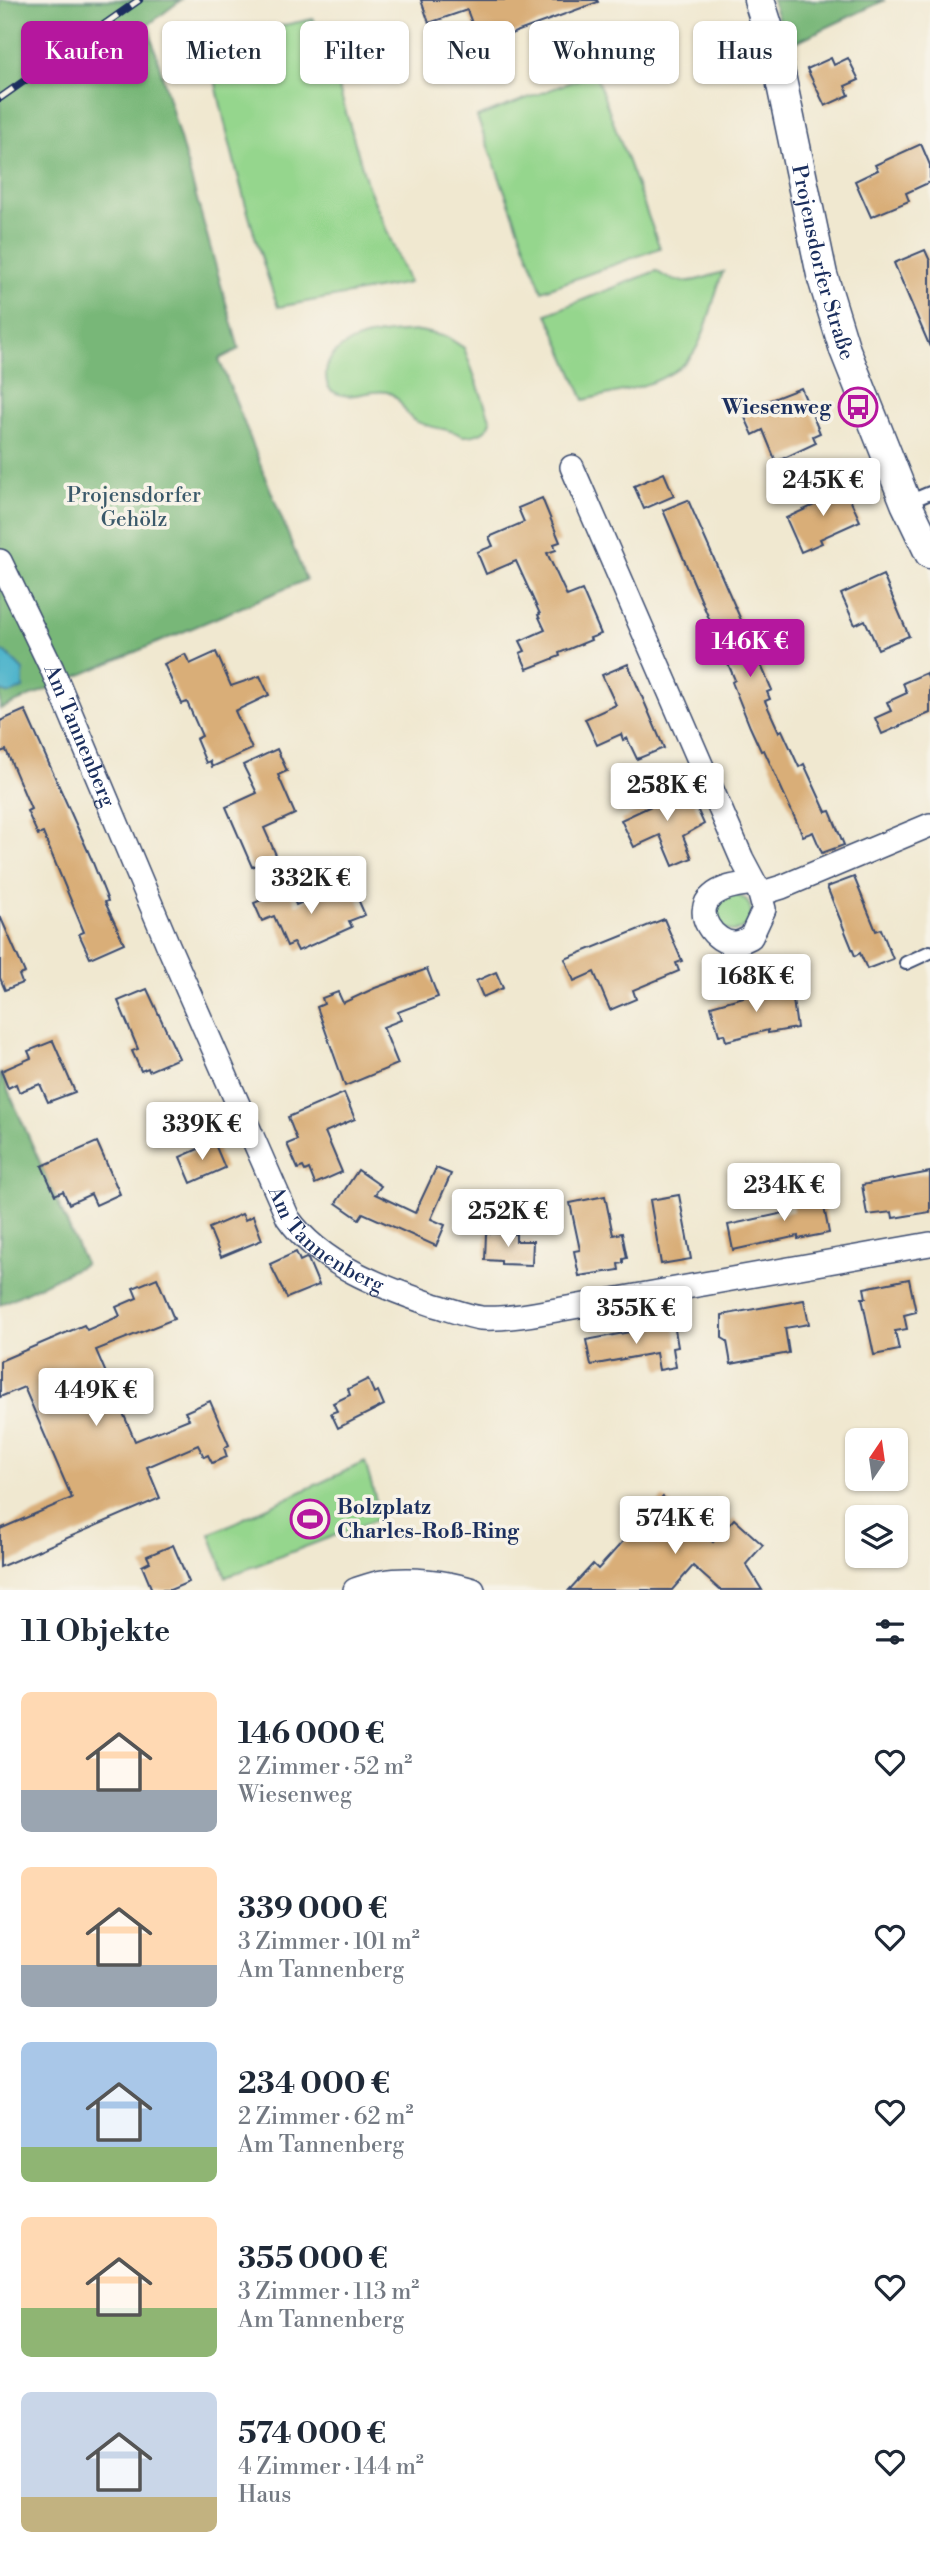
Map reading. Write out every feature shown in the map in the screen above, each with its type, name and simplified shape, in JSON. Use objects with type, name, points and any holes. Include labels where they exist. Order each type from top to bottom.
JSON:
[{"type":"street","name":"Projensdorfer Straße","points":[[759,0],[775,51],[822,275],[845,350],[918,498],[930,553]]},
{"type":"street","points":[[572,467],[741,859],[757,887],[769,891],[782,887],[930,825]]},
{"type":"street","name":"Am Tannenberg","points":[[0,561],[52,669],[168,945],[288,1218],[305,1237],[329,1256],[367,1279],[396,1292],[479,1318],[488,1318],[533,1314],[930,1244]]},
{"type":"street","points":[[355,1590],[383,1581],[425,1581],[473,1590]]},
{"type":"lane","points":[[906,963],[930,952]]},
{"type":"green space","name":"Projensdorfer Gehölz","points":[[0,0],[181,0],[148,25],[162,75],[162,84],[165,84],[239,349],[219,359],[306,580],[0,709]]},
{"type":"green space","points":[[772,0],[885,0],[797,41],[797,21],[779,21]]},
{"type":"green space","points":[[300,22],[300,84],[338,84],[367,184],[409,283],[278,307],[256,241],[216,84],[286,84],[286,25]]},
{"type":"green space","points":[[566,84],[599,84],[660,248],[542,291],[477,117]]},
{"type":"green space","points":[[656,271],[665,277],[682,281],[697,280],[723,272],[696,349],[687,361],[661,379],[584,400],[547,314]]},
{"type":"green space","points":[[420,331],[447,337],[464,348],[491,421],[484,431],[463,436],[418,422],[387,392],[347,396],[328,387],[326,374],[329,361],[349,343],[378,334]]},
{"type":"green space","points":[[733,895],[746,900],[751,913],[746,926],[733,931],[720,926],[715,913],[720,900]]},
{"type":"green space","points":[[0,1072],[85,1264],[0,1305]]},
{"type":"green space","name":"Bolzplatz Charles-Roß-Ring","points":[[365,1462],[381,1518],[226,1577],[210,1534]]},
{"type":"water","points":[[0,651],[6,653],[23,670],[23,688],[10,694],[0,691]]},
{"type":"building","points":[[421,0],[598,2],[546,21],[529,21],[529,27],[515,32],[515,21],[471,21],[467,10],[428,21]]},
{"type":"building","points":[[831,58],[834,65],[848,58],[859,80],[845,86],[849,95],[825,106],[807,69]]},
{"type":"building","points":[[921,144],[930,165],[930,182],[906,193],[909,201],[871,217],[855,181],[878,170],[875,165]]},
{"type":"building","points":[[925,250],[930,261],[930,347],[894,263]]},
{"type":"building","points":[[801,388],[820,433],[813,436],[816,443],[776,462],[763,430],[753,435],[742,411]]},
{"type":"building","points":[[664,473],[674,496],[644,509],[634,486]]},
{"type":"building","points":[[842,482],[860,521],[820,539],[822,543],[801,552],[786,518],[821,502],[817,493]]},
{"type":"building","points":[[542,498],[560,542],[554,544],[556,550],[547,553],[567,596],[582,590],[601,634],[559,653],[560,656],[527,669],[520,653],[525,651],[520,641],[545,630],[538,615],[540,614],[516,561],[486,574],[477,552],[493,546],[489,537],[524,522],[518,508]]},
{"type":"building","points":[[688,500],[772,690],[767,692],[770,699],[765,701],[779,732],[782,730],[799,767],[804,764],[826,812],[830,811],[844,845],[822,853],[813,832],[803,836],[764,750],[761,751],[750,727],[732,682],[735,680],[663,510]]},
{"type":"building","points":[[883,575],[909,636],[878,649],[865,620],[855,625],[841,594]]},
{"type":"building","points":[[216,652],[231,686],[260,676],[269,695],[235,711],[252,749],[212,767],[210,761],[206,763],[196,739],[202,736],[187,702],[182,704],[164,664],[185,654],[190,664]]},
{"type":"building","points":[[628,664],[664,748],[637,759],[627,738],[623,740],[621,734],[597,745],[585,719],[616,705],[602,675]]},
{"type":"building","points":[[926,673],[930,682],[930,713],[882,734],[875,718],[891,711],[887,702],[907,693],[903,683]]},
{"type":"building","points":[[25,710],[91,858],[108,901],[105,902],[124,943],[90,958],[79,934],[84,932],[43,833],[38,835],[27,811],[31,809],[6,750],[0,752],[0,721]]},
{"type":"building","points":[[277,749],[287,771],[278,775],[295,814],[264,828],[277,857],[252,867],[226,807],[257,793],[243,765]]},
{"type":"building","points":[[685,782],[704,824],[683,836],[692,858],[673,866],[660,835],[634,847],[621,820],[664,800],[661,793]]},
{"type":"building","points":[[854,877],[876,931],[881,929],[893,959],[867,969],[860,953],[855,956],[827,887]]},
{"type":"building","points":[[289,888],[296,905],[336,888],[339,897],[354,890],[365,915],[349,921],[352,927],[298,951],[294,943],[287,946],[274,916],[262,921],[254,903]]},
{"type":"building","points":[[0,916],[25,973],[19,975],[22,983],[5,990],[0,978]]},
{"type":"building","points":[[664,919],[682,961],[676,963],[679,971],[633,990],[636,999],[610,1010],[594,972],[574,981],[565,959]]},
{"type":"building","points":[[427,969],[438,997],[398,1012],[401,1020],[383,1027],[398,1064],[345,1086],[317,1007],[324,1004],[322,998],[338,992],[343,1003]]},
{"type":"building","points":[[496,972],[503,988],[483,997],[476,981]]},
{"type":"building","points":[[791,986],[797,1028],[768,1033],[768,1030],[726,1041],[724,1034],[719,1035],[711,1006],[754,994],[753,992]]},
{"type":"building","points":[[147,989],[179,1058],[149,1071],[148,1068],[141,1071],[132,1051],[138,1049],[118,1001]]},
{"type":"building","points":[[53,1041],[75,1092],[48,1102],[40,1084],[19,1092],[16,1084],[8,1088],[1,1071],[31,1058],[28,1051]]},
{"type":"building","points":[[344,1093],[355,1119],[325,1132],[342,1172],[315,1184],[309,1169],[298,1169],[287,1144],[297,1140],[288,1117]]},
{"type":"building","points":[[97,1142],[120,1194],[96,1205],[91,1194],[69,1204],[63,1191],[55,1195],[42,1166]]},
{"type":"building","points":[[214,1142],[225,1168],[191,1183],[180,1157]]},
{"type":"building","points":[[436,1168],[451,1174],[431,1219],[445,1225],[436,1246],[363,1213],[359,1219],[336,1203],[358,1170],[381,1186],[375,1194],[415,1213]]},
{"type":"building","points":[[930,1172],[930,1212],[893,1218],[892,1212],[867,1215],[862,1185]]},
{"type":"building","points":[[820,1186],[829,1233],[798,1239],[798,1236],[733,1250],[728,1225],[793,1211],[792,1206],[801,1204],[799,1190]]},
{"type":"building","points":[[679,1195],[691,1259],[661,1264],[650,1200]]},
{"type":"building","points":[[605,1196],[613,1235],[622,1233],[627,1258],[618,1264],[619,1270],[579,1276],[574,1251],[580,1250],[570,1203]]},
{"type":"building","points":[[242,1214],[245,1220],[253,1216],[262,1240],[221,1257],[209,1228]]},
{"type":"building","points":[[486,1233],[516,1234],[516,1241],[533,1241],[532,1265],[501,1264],[501,1261],[485,1260]]},
{"type":"building","points":[[296,1252],[300,1261],[308,1259],[319,1285],[287,1298],[270,1264]]},
{"type":"building","points":[[157,1278],[174,1319],[96,1350],[135,1441],[189,1419],[185,1412],[210,1401],[229,1445],[224,1448],[227,1457],[212,1463],[208,1455],[204,1457],[198,1445],[147,1467],[160,1498],[0,1567],[0,1529],[72,1498],[24,1387],[0,1397],[0,1361],[84,1325],[87,1330],[120,1316],[116,1307],[137,1298],[133,1288]]},
{"type":"building","points":[[909,1279],[916,1312],[904,1315],[907,1329],[895,1331],[899,1350],[874,1355],[862,1298],[866,1298],[864,1288]]},
{"type":"building","points":[[804,1300],[809,1324],[785,1328],[789,1353],[731,1364],[727,1341],[722,1338],[722,1315]]},
{"type":"building","points":[[674,1324],[678,1347],[673,1348],[676,1367],[659,1370],[656,1353],[591,1365],[586,1340]]},
{"type":"building","points":[[368,1379],[374,1393],[378,1391],[384,1405],[338,1428],[331,1413],[337,1411],[333,1403],[350,1395],[348,1389]]},
{"type":"building","points":[[663,1497],[713,1542],[734,1519],[763,1545],[746,1564],[762,1590],[720,1590],[693,1566],[672,1590],[569,1590],[593,1564],[598,1569]]},
{"type":"building","points":[[173,1545],[189,1582],[170,1590],[152,1590],[142,1566],[150,1562],[147,1556]]},
{"type":"railway","points":[[0,98],[139,0]]},
{"type":"place","name":"Wiesenweg","points":[[858,407]]},
{"type":"place","name":"Bolzplatz Charles-Roß-Ring","points":[[310,1519]]}]
